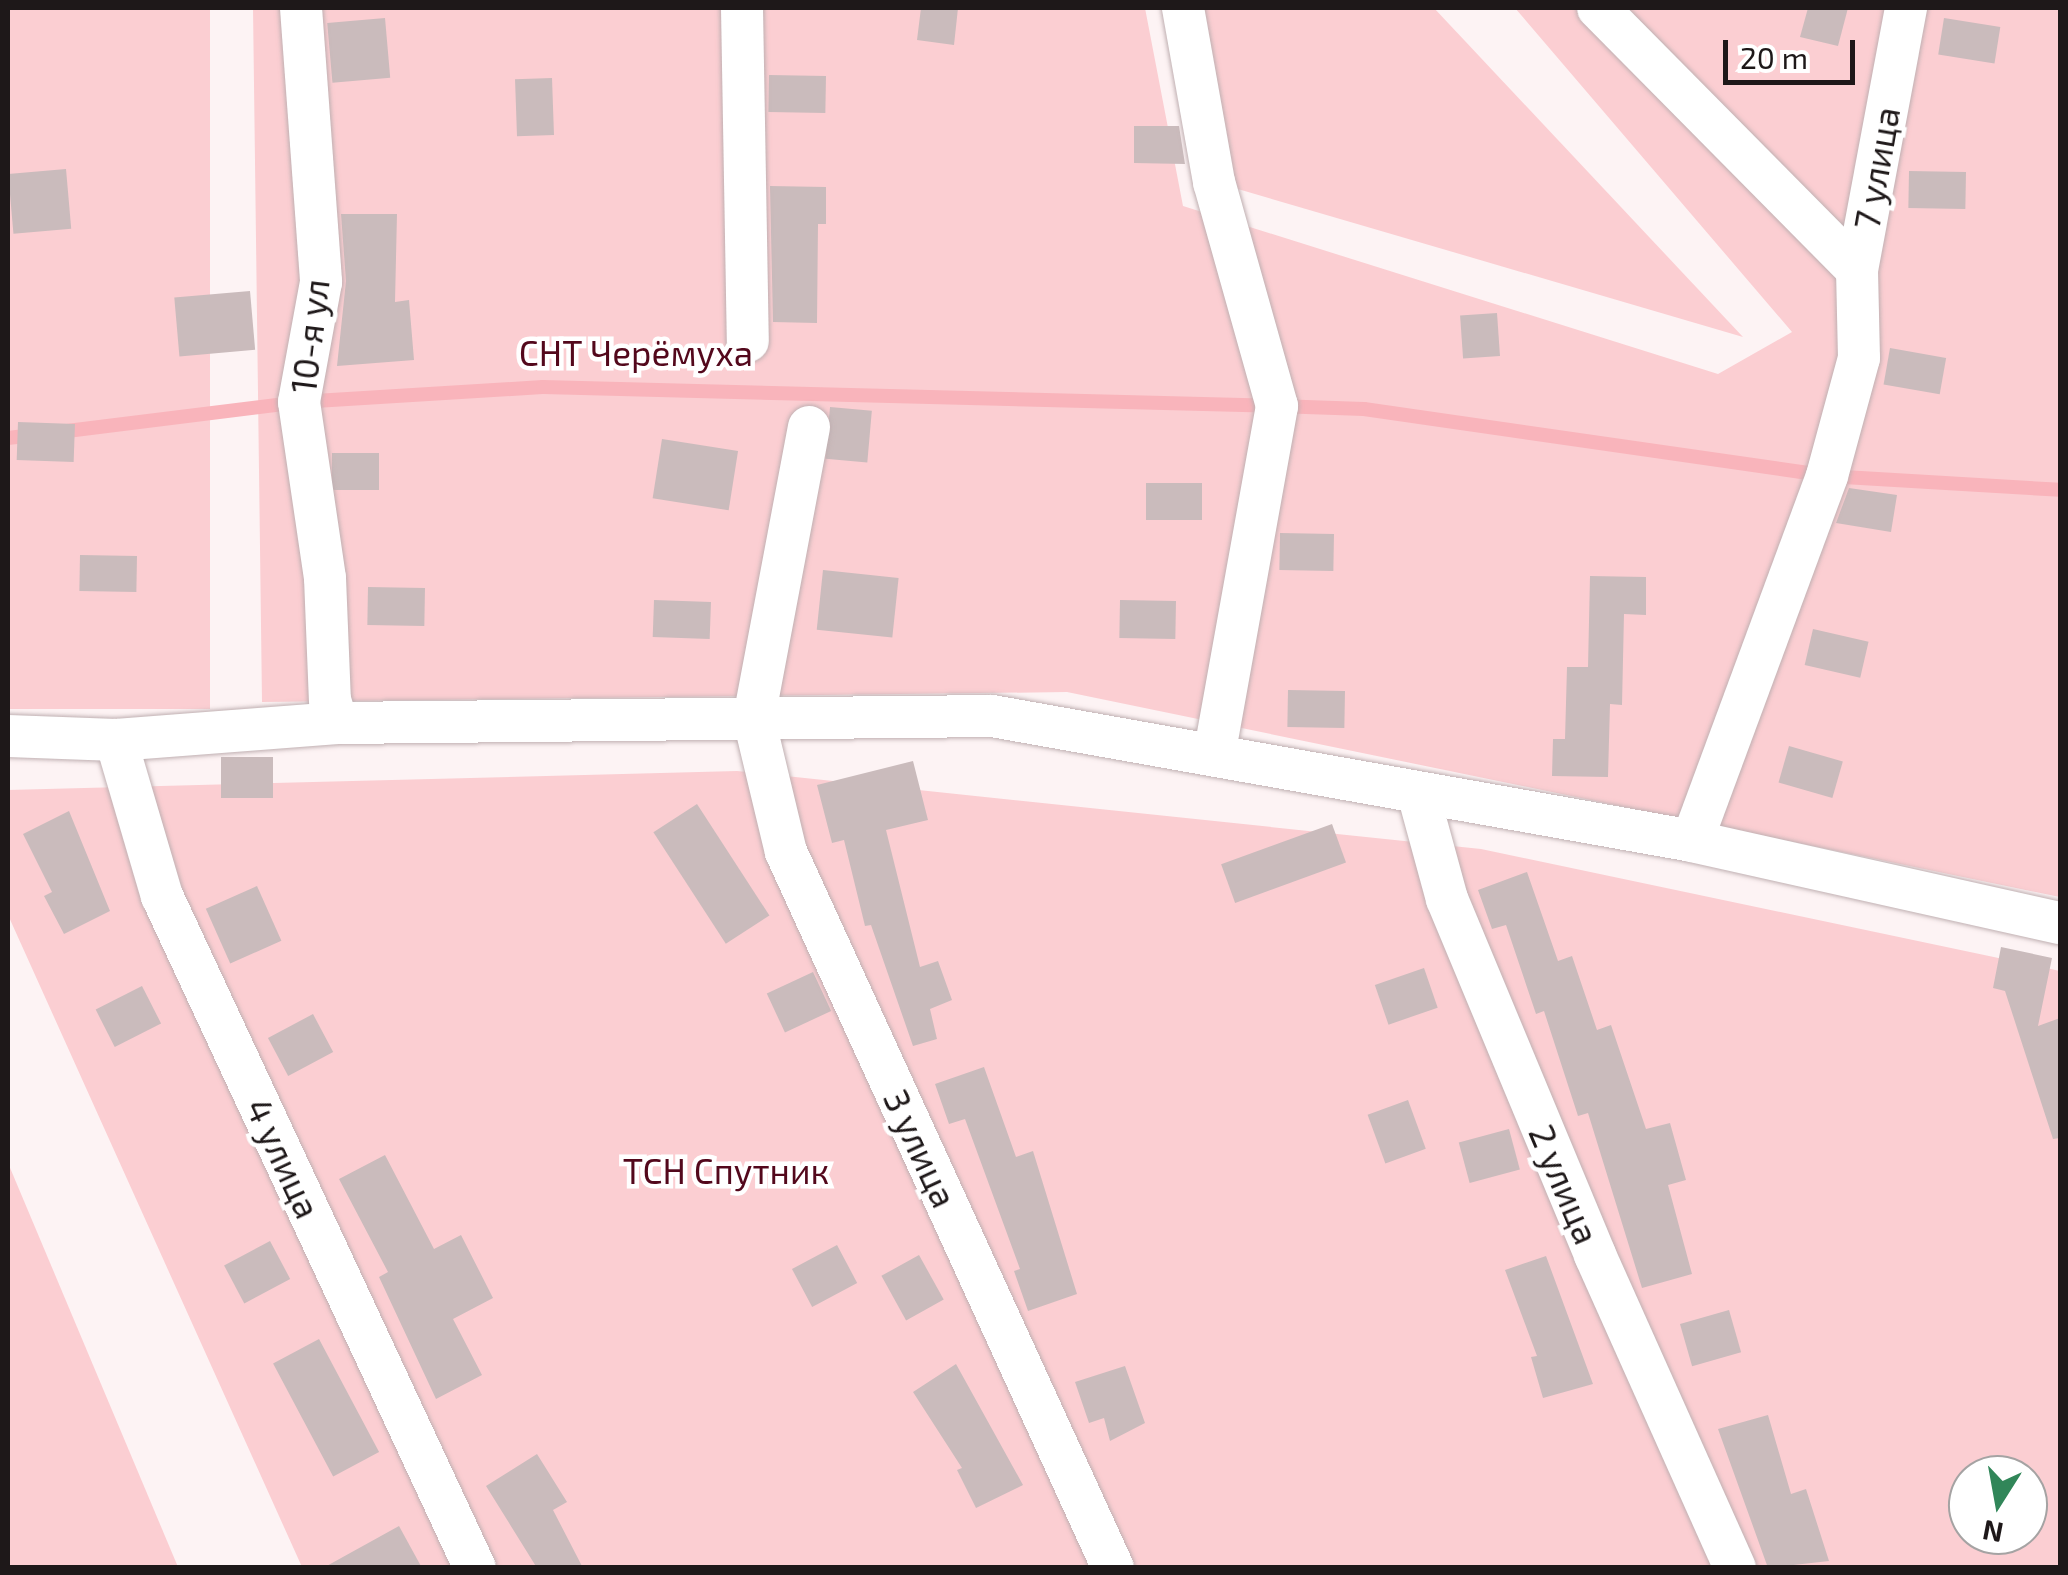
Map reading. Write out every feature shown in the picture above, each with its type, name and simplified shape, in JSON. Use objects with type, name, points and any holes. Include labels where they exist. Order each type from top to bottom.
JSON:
[{"type":"street","name":"10-я ул","points":[[301,8],[320,282],[299,402],[326,578],[330,700],[336,723]]},
{"type":"street","points":[[742,8],[748,341]]},
{"type":"street","points":[[1183,8],[1214,182],[1277,406],[1215,752]]},
{"type":"street","points":[[1598,8],[1857,270]]},
{"type":"street","name":"7 улица","points":[[1692,842],[1827,476],[1859,358],[1857,270],[1906,8]]},
{"type":"street","points":[[754,719],[809,426]]},
{"type":"street","points":[[8,736],[116,740],[336,723],[992,716],[1215,752],[1692,842],[2060,923]]},
{"type":"street","name":"3 улица","points":[[754,719],[786,852],[1113,1568]]},
{"type":"street","name":"4 улица","points":[[116,740],[162,896],[475,1568]]},
{"type":"street","name":"2 улица","points":[[1418,792],[1446,899],[1595,1255],[1736,1568]]},
{"type":"green space","points":[[8,8],[210,8],[210,709],[8,709]]},
{"type":"green space","name":"СНТ Черёмуха","points":[[253,8],[1145,8],[1183,206],[1718,374],[1792,332],[1515,8],[2060,8],[2060,897],[1067,692],[262,702]]},
{"type":"green space","points":[[1183,8],[1434,8],[1743,337],[1214,182]]},
{"type":"green space","name":"ТСН Спутник","points":[[737,771],[1481,849],[2060,971],[2060,1567],[302,1567],[8,915],[8,790]]},
{"type":"green space","points":[[8,1163],[178,1567],[8,1567]]},
{"type":"building","points":[[921,8],[958,8],[954,45],[917,40]]},
{"type":"building","points":[[1808,8],[1848,8],[1838,46],[1800,37]]},
{"type":"building","points":[[385,18],[390,78],[332,83],[327,23]]},
{"type":"building","points":[[1944,18],[2000,27],[1995,63],[1938,55]]},
{"type":"building","points":[[769,75],[826,76],[825,113],[768,112]]},
{"type":"building","points":[[552,78],[554,135],[517,136],[515,79]]},
{"type":"building","points":[[1134,126],[1179,126],[1185,164],[1134,163]]},
{"type":"building","points":[[66,169],[71,229],[13,234],[8,174]]},
{"type":"building","points":[[1909,171],[1966,172],[1965,209],[1908,208]]},
{"type":"building","points":[[770,186],[826,187],[826,224],[818,224],[817,323],[773,322]]},
{"type":"building","points":[[341,214],[397,214],[395,302],[409,300],[414,360],[337,366],[346,281]]},
{"type":"building","points":[[250,291],[255,350],[179,356],[174,298]]},
{"type":"building","points":[[1497,313],[1500,356],[1463,358],[1460,316]]},
{"type":"building","points":[[1890,348],[1946,358],[1940,394],[1884,384]]},
{"type":"building","points":[[830,407],[872,411],[867,462],[825,459]]},
{"type":"building","points":[[18,422],[75,424],[74,462],[17,460]]},
{"type":"building","points":[[662,439],[738,451],[729,510],[653,498]]},
{"type":"building","points":[[332,453],[379,453],[379,490],[332,490]]},
{"type":"building","points":[[1146,483],[1202,483],[1202,520],[1146,520]]},
{"type":"building","points":[[1849,488],[1897,495],[1891,532],[1836,523]]},
{"type":"building","points":[[1280,533],[1334,534],[1333,571],[1279,570]]},
{"type":"building","points":[[80,555],[137,556],[136,592],[79,591]]},
{"type":"building","points":[[823,570],[899,578],[892,638],[817,630]]},
{"type":"building","points":[[1590,576],[1646,577],[1646,615],[1624,614],[1622,705],[1610,704],[1608,777],[1552,776],[1553,739],[1565,739],[1567,667],[1588,667]]},
{"type":"building","points":[[368,587],[425,588],[424,626],[367,625]]},
{"type":"building","points":[[654,600],[711,602],[710,639],[653,637]]},
{"type":"building","points":[[1120,600],[1176,601],[1175,639],[1119,638]]},
{"type":"building","points":[[1813,629],[1869,642],[1860,678],[1805,665]]},
{"type":"building","points":[[1288,690],[1345,691],[1344,728],[1287,727]]},
{"type":"building","points":[[1789,746],[1843,761],[1832,798],[1779,783]]},
{"type":"building","points":[[221,757],[273,757],[273,798],[221,798]]},
{"type":"building","points":[[913,761],[928,820],[886,830],[920,967],[938,961],[952,1000],[930,1009],[937,1039],[913,1046],[871,925],[865,926],[844,840],[832,843],[817,785]]},
{"type":"building","points":[[697,804],[769,916],[726,944],[653,832]]},
{"type":"building","points":[[69,811],[110,911],[64,934],[44,896],[52,892],[23,834]]},
{"type":"building","points":[[1332,824],[1346,863],[1235,903],[1221,864]]},
{"type":"building","points":[[1527,872],[1558,961],[1572,956],[1597,1030],[1611,1025],[1646,1129],[1670,1123],[1686,1180],[1668,1185],[1692,1274],[1642,1288],[1588,1113],[1578,1116],[1544,1011],[1536,1014],[1506,925],[1492,929],[1478,890]]},
{"type":"building","points":[[257,886],[281,941],[230,964],[206,909]]},
{"type":"building","points":[[2001,947],[2052,958],[2038,1026],[2060,1018],[2060,1138],[2053,1139],[2005,991],[1993,988]]},
{"type":"building","points":[[1424,968],[1438,1008],[1389,1025],[1375,985]]},
{"type":"building","points":[[813,972],[831,1011],[785,1033],[767,994]]},
{"type":"building","points":[[142,986],[161,1023],[115,1047],[96,1010]]},
{"type":"building","points":[[313,1014],[333,1052],[288,1076],[268,1038]]},
{"type":"building","points":[[984,1067],[1016,1157],[1033,1151],[1077,1294],[1028,1311],[1014,1271],[1020,1269],[965,1119],[949,1124],[935,1084]]},
{"type":"building","points":[[1408,1100],[1426,1149],[1385,1164],[1368,1115]]},
{"type":"building","points":[[1509,1129],[1520,1170],[1470,1183],[1459,1142]]},
{"type":"building","points":[[385,1155],[434,1249],[461,1235],[493,1298],[453,1319],[482,1375],[436,1399],[379,1277],[388,1272],[339,1179]]},
{"type":"building","points":[[270,1241],[290,1279],[244,1303],[224,1265]]},
{"type":"building","points":[[837,1245],[857,1283],[812,1307],[792,1269]]},
{"type":"building","points":[[919,1255],[944,1300],[906,1320],[881,1276]]},
{"type":"building","points":[[1546,1256],[1593,1384],[1543,1398],[1531,1357],[1537,1356],[1505,1270]]},
{"type":"building","points":[[1729,1310],[1741,1352],[1692,1366],[1680,1324]]},
{"type":"building","points":[[319,1339],[379,1452],[333,1476],[273,1363]]},
{"type":"building","points":[[956,1364],[1023,1485],[976,1508],[957,1470],[962,1468],[913,1392]]},
{"type":"building","points":[[1125,1366],[1145,1423],[1110,1441],[1104,1418],[1089,1423],[1075,1382]]},
{"type":"building","points":[[1768,1415],[1791,1494],[1806,1489],[1829,1561],[1768,1568],[1718,1429]]},
{"type":"building","points":[[537,1454],[567,1502],[553,1510],[583,1568],[537,1568],[486,1486]]},
{"type":"building","points":[[399,1526],[422,1568],[323,1568]]},
{"type":"waterway","points":[[59,432],[299,402],[543,387],[1277,406],[1364,409],[1827,476],[2060,490]]},
{"type":"waterway","points":[[8,438],[33,435]]}]
